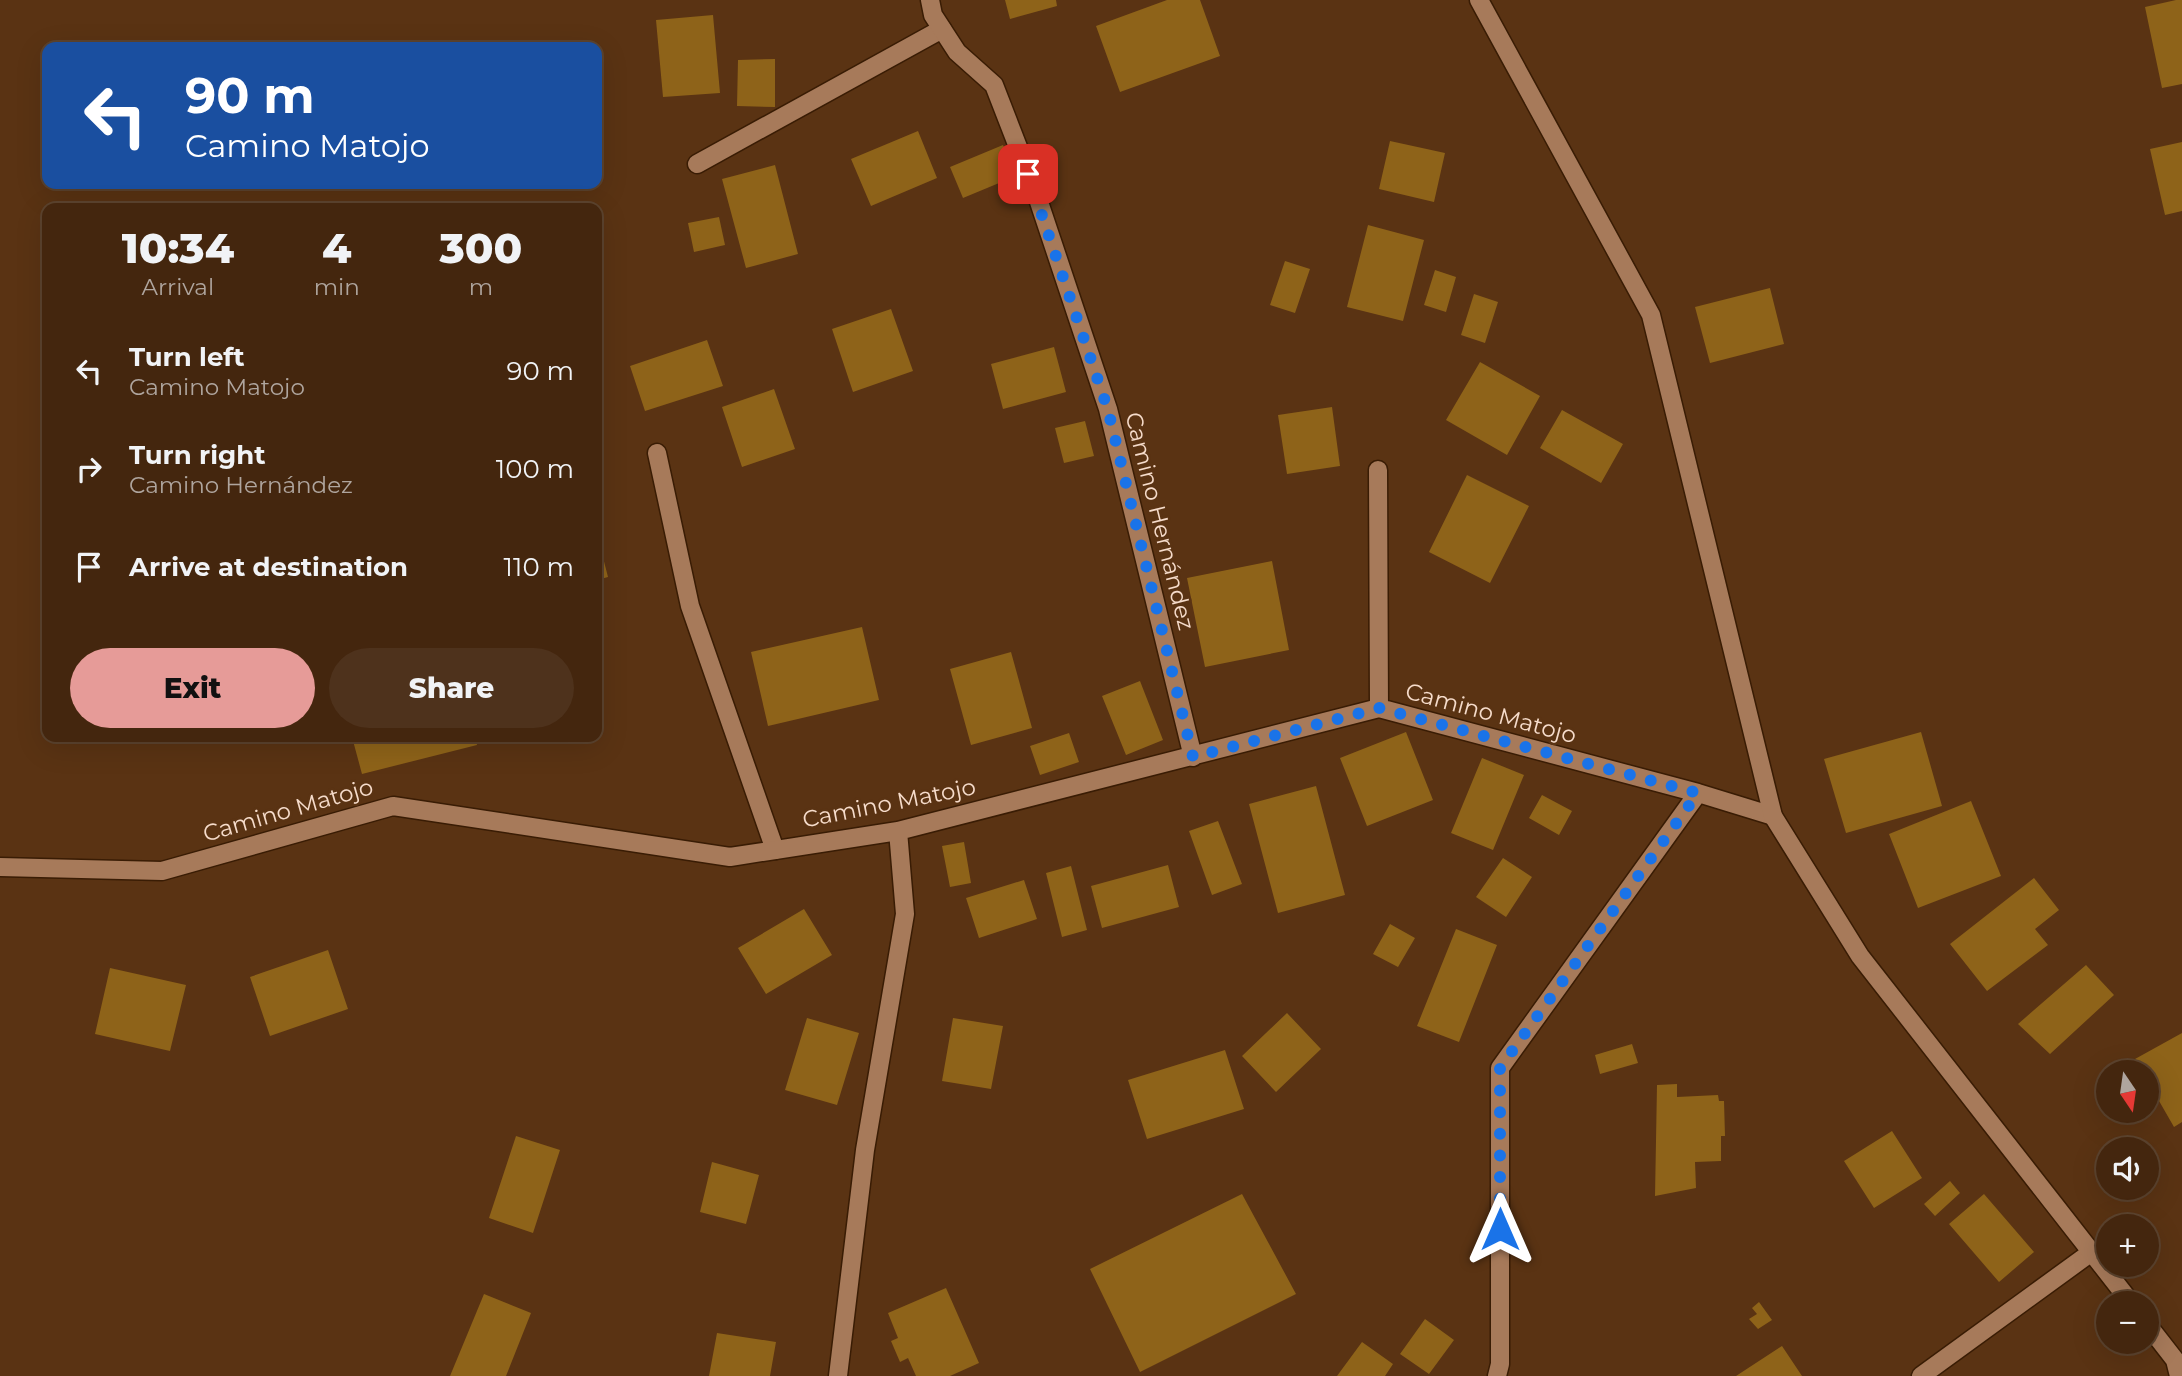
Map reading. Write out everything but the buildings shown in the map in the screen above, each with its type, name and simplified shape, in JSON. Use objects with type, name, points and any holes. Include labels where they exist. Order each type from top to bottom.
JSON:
[{"type":"street","name":"Camino Hernández","points":[[930,0],[933,15],[957,52],[994,85],[1037,196],[1108,410],[1193,757]]},
{"type":"street","points":[[1479,0],[1651,315],[1773,816],[1860,956],[2123,1291]]},
{"type":"street","points":[[697,164],[942,29]]},
{"type":"street","points":[[657,453],[690,606],[775,850]]},
{"type":"street","points":[[1378,470],[1379,708]]},
{"type":"street","name":"Camino Matojo","points":[[0,867],[162,871],[393,807],[730,856],[898,831],[1379,708],[1698,793],[1773,816]]},
{"type":"street","points":[[1497,1376],[1500,1364],[1500,1068],[1698,793]]},
{"type":"street","points":[[838,1376],[865,1150],[905,914],[898,831]]},
{"type":"street","points":[[1921,1376],[2093,1251]]},
{"type":"street","points":[[2159,1339],[2175,1360],[2179,1376]]},
{"type":"route","points":[[1028,174],[1108,410],[1193,757],[1379,708],[1698,793],[1500,1068],[1500,1229]]}]
